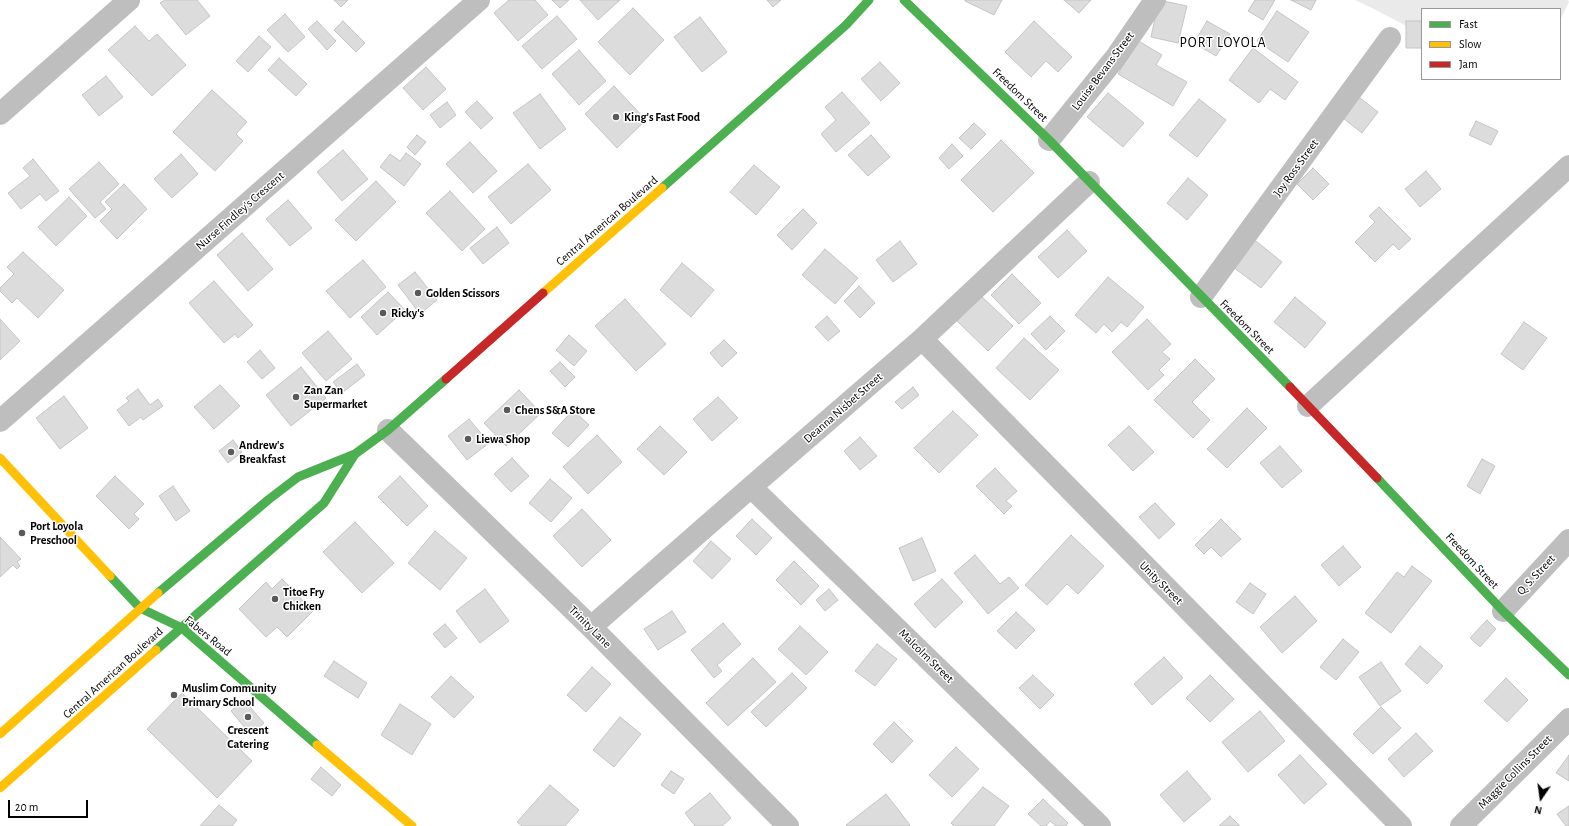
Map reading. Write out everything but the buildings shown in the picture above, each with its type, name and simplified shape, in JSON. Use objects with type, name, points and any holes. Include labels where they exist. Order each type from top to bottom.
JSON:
[{"type":"main road","name":"Central American Boulevard","points":[[0,734],[140,608],[268,500],[298,477],[355,454],[388,430],[846,25],[869,0]]},
{"type":"main road","name":"Freedom Street","points":[[904,0],[1049,140],[1308,406],[1503,611],[1569,675]]},
{"type":"main road","name":"Central American Boulevard","points":[[0,788],[324,503],[355,454]]},
{"type":"main road","name":"Fabers Road","points":[[0,458],[140,608],[182,628],[412,826]]},
{"type":"street","points":[[0,114],[129,0]]},
{"type":"street","name":"Nurse Findley's Crescent","points":[[0,421],[479,0]]},
{"type":"street","name":"Louise Bevans Street","points":[[1049,140],[1116,57],[1155,0]]},
{"type":"street","name":"Joy Ross Street","points":[[1202,297],[1390,38]]},
{"type":"street","points":[[1308,406],[1569,166]]},
{"type":"street","name":"Deanna Nisbet Street","points":[[591,628],[922,339],[1089,182]]},
{"type":"street","name":"Unity Street","points":[[922,339],[1401,826]]},
{"type":"street","name":"Trinity Lane","points":[[388,430],[591,628],[788,826]]},
{"type":"street","name":"Malcolm Street","points":[[751,487],[1100,826]]},
{"type":"street","name":"Q. S. Street","points":[[1503,611],[1569,540]]},
{"type":"street","name":"Maggie Collins Street","points":[[1461,826],[1569,719]]},
{"type":"shaded area","points":[[1355,0],[1568,0],[1569,2],[1561,18],[1561,8],[1421,8],[1421,33]]},
{"type":"traffic: fast","points":[[662,188],[846,25],[869,0]]},
{"type":"traffic: fast","points":[[904,0],[1049,140],[1290,387]]},
{"type":"traffic: fast","points":[[158,593],[268,500],[298,477],[355,454],[388,430],[446,379]]},
{"type":"traffic: fast","points":[[156,650],[324,503],[355,454]]},
{"type":"traffic: fast","points":[[1377,478],[1503,611],[1569,675]]},
{"type":"traffic: fast","points":[[110,576],[140,608],[182,628],[317,745]]},
{"type":"traffic: slow","points":[[543,293],[662,188]]},
{"type":"traffic: slow","points":[[0,458],[110,576]]},
{"type":"traffic: slow","points":[[0,734],[158,593]]},
{"type":"traffic: slow","points":[[0,788],[156,650]]},
{"type":"traffic: slow","points":[[317,745],[412,826]]},
{"type":"traffic: jam","points":[[446,379],[543,293]]},
{"type":"traffic: jam","points":[[1290,387],[1377,478]]},
{"type":"place","name":"King's Fast Food","points":[[616,117]]},
{"type":"place","name":"Golden Scissors","points":[[418,293]]},
{"type":"place","name":"Ricky's","points":[[383,313]]},
{"type":"place","name":"Zan Zan Supermarket","points":[[296,397]]},
{"type":"place","name":"Chens S&A Store","points":[[507,410]]},
{"type":"place","name":"Liewa Shop","points":[[468,439]]},
{"type":"place","name":"Andrew's Breakfast","points":[[231,452]]},
{"type":"place","name":"Port Loyola Preschool","points":[[22,533]]},
{"type":"place","name":"Titoe Fry Chicken","points":[[275,599]]},
{"type":"place","name":"Muslim Community Primary School","points":[[174,695]]},
{"type":"place","name":"Crescent Catering","points":[[248,717]]},
{"type":"district","name":"PORT LOYOLA","points":[[1223,43]]}]
